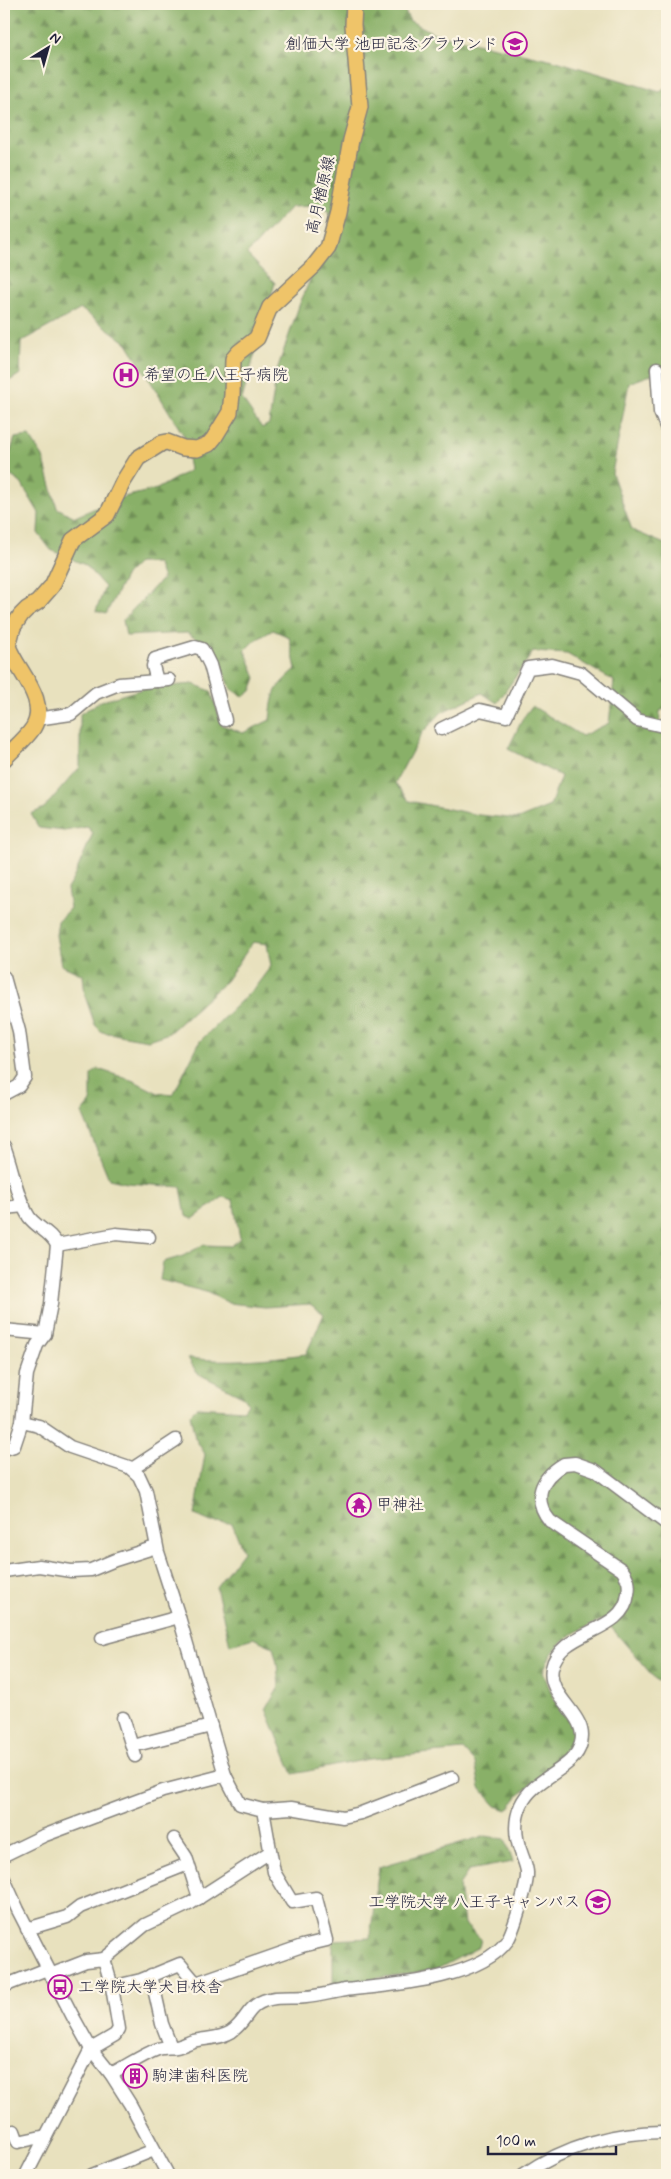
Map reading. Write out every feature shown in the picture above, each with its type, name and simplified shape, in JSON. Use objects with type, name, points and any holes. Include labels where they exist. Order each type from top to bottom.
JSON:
[{"type":"main road","name":"高月楢原線","points":[[36,720],[37,711],[32,692],[8,646],[13,627],[27,609],[38,602],[52,586],[73,540],[107,515],[126,475],[138,458],[162,442],[183,448],[197,449],[209,444],[214,438],[230,412],[233,359],[239,352],[254,342],[270,307],[314,266],[328,248],[338,212],[351,140],[360,107],[353,25],[354,4]]},
{"type":"main road","points":[[4,759],[32,729],[36,720]]},
{"type":"street","points":[[658,369],[660,412],[667,429]]},
{"type":"street","points":[[36,720],[71,714],[96,693],[120,684],[163,681],[153,666],[155,659],[195,647],[202,649],[210,665],[225,720]]},
{"type":"street","points":[[442,729],[480,710],[506,716],[528,668],[552,665],[581,673],[637,720],[667,727]]},
{"type":"street","points":[[4,980],[17,1023],[24,1077],[19,1086],[4,1094]]},
{"type":"street","points":[[4,1025],[17,1023]]},
{"type":"street","points":[[4,1146],[30,1219],[54,1238],[57,1245],[51,1304],[45,1334],[37,1345],[27,1374],[22,1422],[14,1446],[4,1449]]},
{"type":"street","points":[[4,1208],[24,1206]]},
{"type":"street","points":[[57,1245],[116,1234],[148,1237]]},
{"type":"street","points":[[4,1330],[45,1334]]},
{"type":"street","points":[[22,1422],[39,1426],[70,1447],[132,1469],[139,1476],[146,1491],[156,1547],[180,1617],[225,1775],[240,1804],[263,1810],[291,1808],[343,1817],[361,1813],[452,1778]]},
{"type":"street","points":[[132,1469],[176,1440]]},
{"type":"street","points":[[112,2074],[157,2050],[231,2032],[254,2005],[276,1998],[307,1997],[405,1984],[441,1976],[482,1961],[496,1952],[507,1940],[528,1874],[515,1827],[520,1806],[532,1788],[572,1760],[582,1743],[581,1729],[553,1684],[552,1666],[555,1658],[569,1644],[618,1615],[625,1607],[628,1598],[629,1584],[622,1570],[550,1521],[544,1513],[541,1503],[543,1484],[548,1476],[564,1464],[575,1463],[585,1465],[606,1477],[667,1524]]},
{"type":"street","points":[[4,1571],[38,1566],[71,1571],[91,1570],[156,1547]]},
{"type":"street","points":[[102,1638],[180,1617]]},
{"type":"street","points":[[123,1718],[134,1751],[211,1726]]},
{"type":"street","points":[[4,1855],[43,1836],[164,1790],[225,1775]]},
{"type":"street","points":[[112,1987],[180,1964],[196,1982],[302,1946],[327,1940],[316,1898],[292,1902],[274,1872],[263,1810]]},
{"type":"street","points":[[174,1839],[186,1857],[199,1898]]},
{"type":"street","points":[[4,1986],[86,1961],[104,1959],[145,1925],[199,1898],[270,1852]]},
{"type":"street","points":[[27,1929],[67,1917],[80,1907],[188,1864]]},
{"type":"street","points":[[4,1879],[49,1972],[91,2049],[112,2074],[168,2175]]},
{"type":"street","points":[[26,2175],[91,2049],[115,2035],[119,2028],[112,1987],[104,1959]]},
{"type":"street","points":[[152,1975],[162,2024],[171,2047]]},
{"type":"street","points":[[4,2133],[14,2131],[18,2142],[46,2136]]},
{"type":"street","points":[[523,2175],[552,2158],[594,2142],[646,2132],[667,2132]]},
{"type":"street","points":[[92,2175],[154,2150]]},
{"type":"green space","points":[[9,4],[401,4],[410,21],[436,34],[553,60],[660,92],[667,87],[667,369],[629,383],[612,473],[632,530],[667,545],[667,708],[660,711],[659,731],[667,733],[667,1679],[657,1681],[604,1619],[567,1638],[553,1652],[543,1672],[553,1697],[574,1726],[573,1748],[520,1794],[507,1810],[496,1806],[480,1788],[475,1763],[463,1750],[369,1759],[293,1774],[266,1709],[279,1687],[277,1663],[273,1647],[253,1638],[230,1645],[216,1587],[243,1551],[232,1523],[211,1522],[195,1515],[205,1454],[195,1438],[190,1414],[197,1407],[243,1410],[248,1404],[244,1397],[197,1373],[188,1358],[262,1359],[306,1354],[324,1314],[310,1304],[265,1307],[229,1303],[206,1292],[160,1280],[163,1262],[183,1256],[203,1245],[231,1246],[240,1238],[233,1200],[223,1197],[193,1219],[186,1216],[181,1187],[127,1183],[109,1179],[82,1113],[91,1102],[91,1075],[98,1069],[134,1081],[158,1093],[173,1095],[200,1041],[256,986],[271,966],[267,944],[253,942],[226,981],[169,1033],[148,1040],[102,1032],[95,1025],[85,996],[83,975],[61,965],[56,935],[58,921],[70,908],[67,889],[93,833],[87,827],[64,831],[39,828],[31,814],[44,808],[80,767],[80,714],[101,701],[146,688],[193,684],[211,691],[222,725],[243,733],[270,720],[272,702],[276,691],[283,681],[296,669],[289,637],[273,630],[254,641],[245,650],[256,678],[251,691],[243,697],[231,689],[215,652],[187,633],[126,636],[123,620],[163,578],[157,563],[138,563],[126,575],[106,614],[96,611],[105,587],[85,565],[51,550],[38,533],[39,513],[21,483],[4,471],[4,456],[10,454],[15,438],[29,436],[43,457],[57,508],[75,517],[116,499],[157,489],[190,470],[184,436],[127,343],[81,309],[21,342],[20,374],[11,380],[4,380],[4,23]],"holes":[[[317,206],[328,212],[337,232],[317,263],[300,303],[277,370],[269,424],[262,428],[242,399],[275,283],[247,254],[291,207]],[[533,652],[567,654],[614,681],[609,723],[582,736],[532,706],[523,718],[508,749],[561,776],[550,806],[518,819],[479,815],[409,801],[395,783],[422,733],[442,712],[482,693],[497,703]]]},
{"type":"green space","points":[[484,1836],[505,1839],[513,1862],[469,1870],[459,1885],[464,1924],[481,1939],[479,1947],[437,1969],[333,1985],[333,1940],[370,1938],[379,1867]]},
{"type":"place","name":"創価大学 池田記念グラウンド","points":[[515,44]]},
{"type":"place","name":"希望の丘八王子病院","points":[[126,375]]},
{"type":"place","name":"甲神社","points":[[359,1505]]},
{"type":"place","name":"工学院大学 八王子キャンパス","points":[[598,1902]]},
{"type":"place","name":"工学院大学犬目校舎","points":[[60,1987]]},
{"type":"place","name":"駒津歯科医院","points":[[135,2076]]}]
